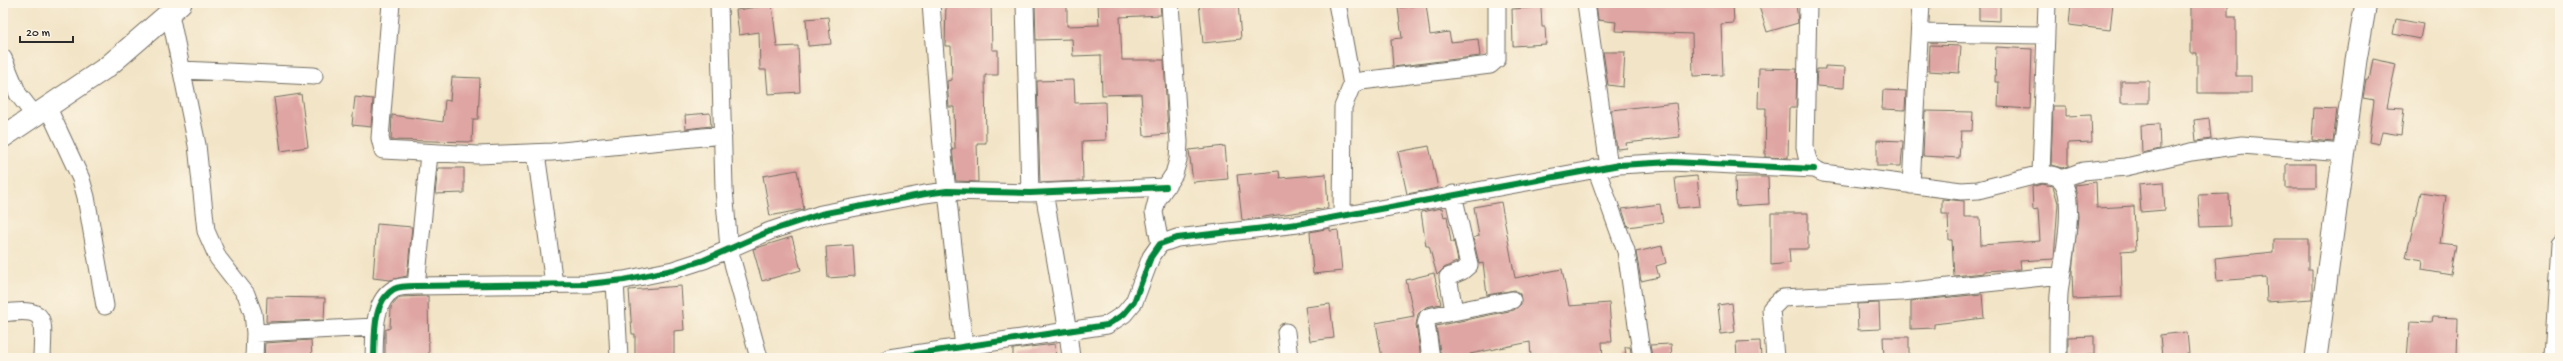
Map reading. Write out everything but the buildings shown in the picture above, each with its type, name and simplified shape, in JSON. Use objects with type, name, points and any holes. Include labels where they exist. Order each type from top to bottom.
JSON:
[{"type":"street","points":[[391,3],[380,144],[383,150],[389,152],[478,155],[536,153],[723,135]]},
{"type":"street","points":[[719,3],[723,135],[729,249],[759,358]]},
{"type":"street","points":[[931,3],[947,191],[964,353]]},
{"type":"street","points":[[1025,3],[1037,193],[1068,332],[1071,358]]},
{"type":"street","points":[[1160,244],[1154,212],[1157,200],[1174,174],[1178,160],[1179,142],[1170,3]]},
{"type":"street","points":[[1337,3],[1352,85],[1343,107],[1342,216]]},
{"type":"street","points":[[1352,85],[1362,81],[1490,65],[1497,59],[1497,3]]},
{"type":"street","points":[[1586,3],[1603,167],[1626,251],[1642,358]]},
{"type":"street","points":[[1808,3],[1805,147],[1807,161],[1814,169]]},
{"type":"street","points":[[1911,185],[1921,3]]},
{"type":"street","points":[[2041,174],[2046,3]]},
{"type":"street","points":[[2316,358],[2366,3]]},
{"type":"street","points":[[176,9],[181,70],[198,152],[206,231],[218,258],[246,294],[253,313],[255,333],[254,358]]},
{"type":"street","points":[[3,137],[42,113],[107,67],[176,9]]},
{"type":"street","points":[[1920,33],[2044,35]]},
{"type":"street","points":[[3,58],[18,94],[42,113],[83,185],[105,306]]},
{"type":"street","points":[[181,70],[314,76]]},
{"type":"street","points":[[2061,179],[2083,172],[2126,167],[2191,152],[2242,145],[2344,153]]},
{"type":"street","points":[[536,153],[554,284]]},
{"type":"street","points":[[416,286],[429,154]]},
{"type":"street","points":[[889,358],[964,353],[1107,325],[1124,314],[1134,302],[1151,257],[1160,244],[1177,238],[1248,232],[1603,167],[1672,162],[1814,169],[1823,173],[1961,192],[1978,190],[2041,174],[2053,175],[2061,179],[2066,188],[2068,205],[2067,246],[2061,275],[2058,358]]},
{"type":"street","points":[[374,358],[375,327],[382,299],[395,288],[416,286],[554,284],[615,281],[673,270],[729,249],[770,231],[821,214],[898,198],[947,191],[1037,193],[1166,187]]},
{"type":"street","points":[[1454,194],[1469,264],[1462,271],[1448,277],[1454,310]]},
{"type":"street","points":[[2552,358],[2560,244]]},
{"type":"street","points":[[1775,358],[1771,309],[1782,298],[1902,292],[2061,275]]},
{"type":"street","points":[[615,281],[619,358]]},
{"type":"street","points":[[1431,358],[1426,320],[1431,315],[1512,300]]},
{"type":"street","points":[[3,313],[23,310],[35,312],[40,316],[43,323],[42,358]]},
{"type":"street","points":[[255,333],[375,327]]},
{"type":"street","points":[[1286,332],[1289,358]]},
{"type":"cycle path","points":[[889,358],[1107,325],[1124,314],[1134,302],[1151,257],[1160,244],[1177,238],[1298,224],[1619,165],[1672,162],[1814,169]]},
{"type":"cycle path","points":[[374,358],[375,329],[378,310],[387,295],[399,287],[588,284],[624,280],[673,270],[704,260],[770,231],[821,214],[947,191],[1030,193],[1166,187]]}]
